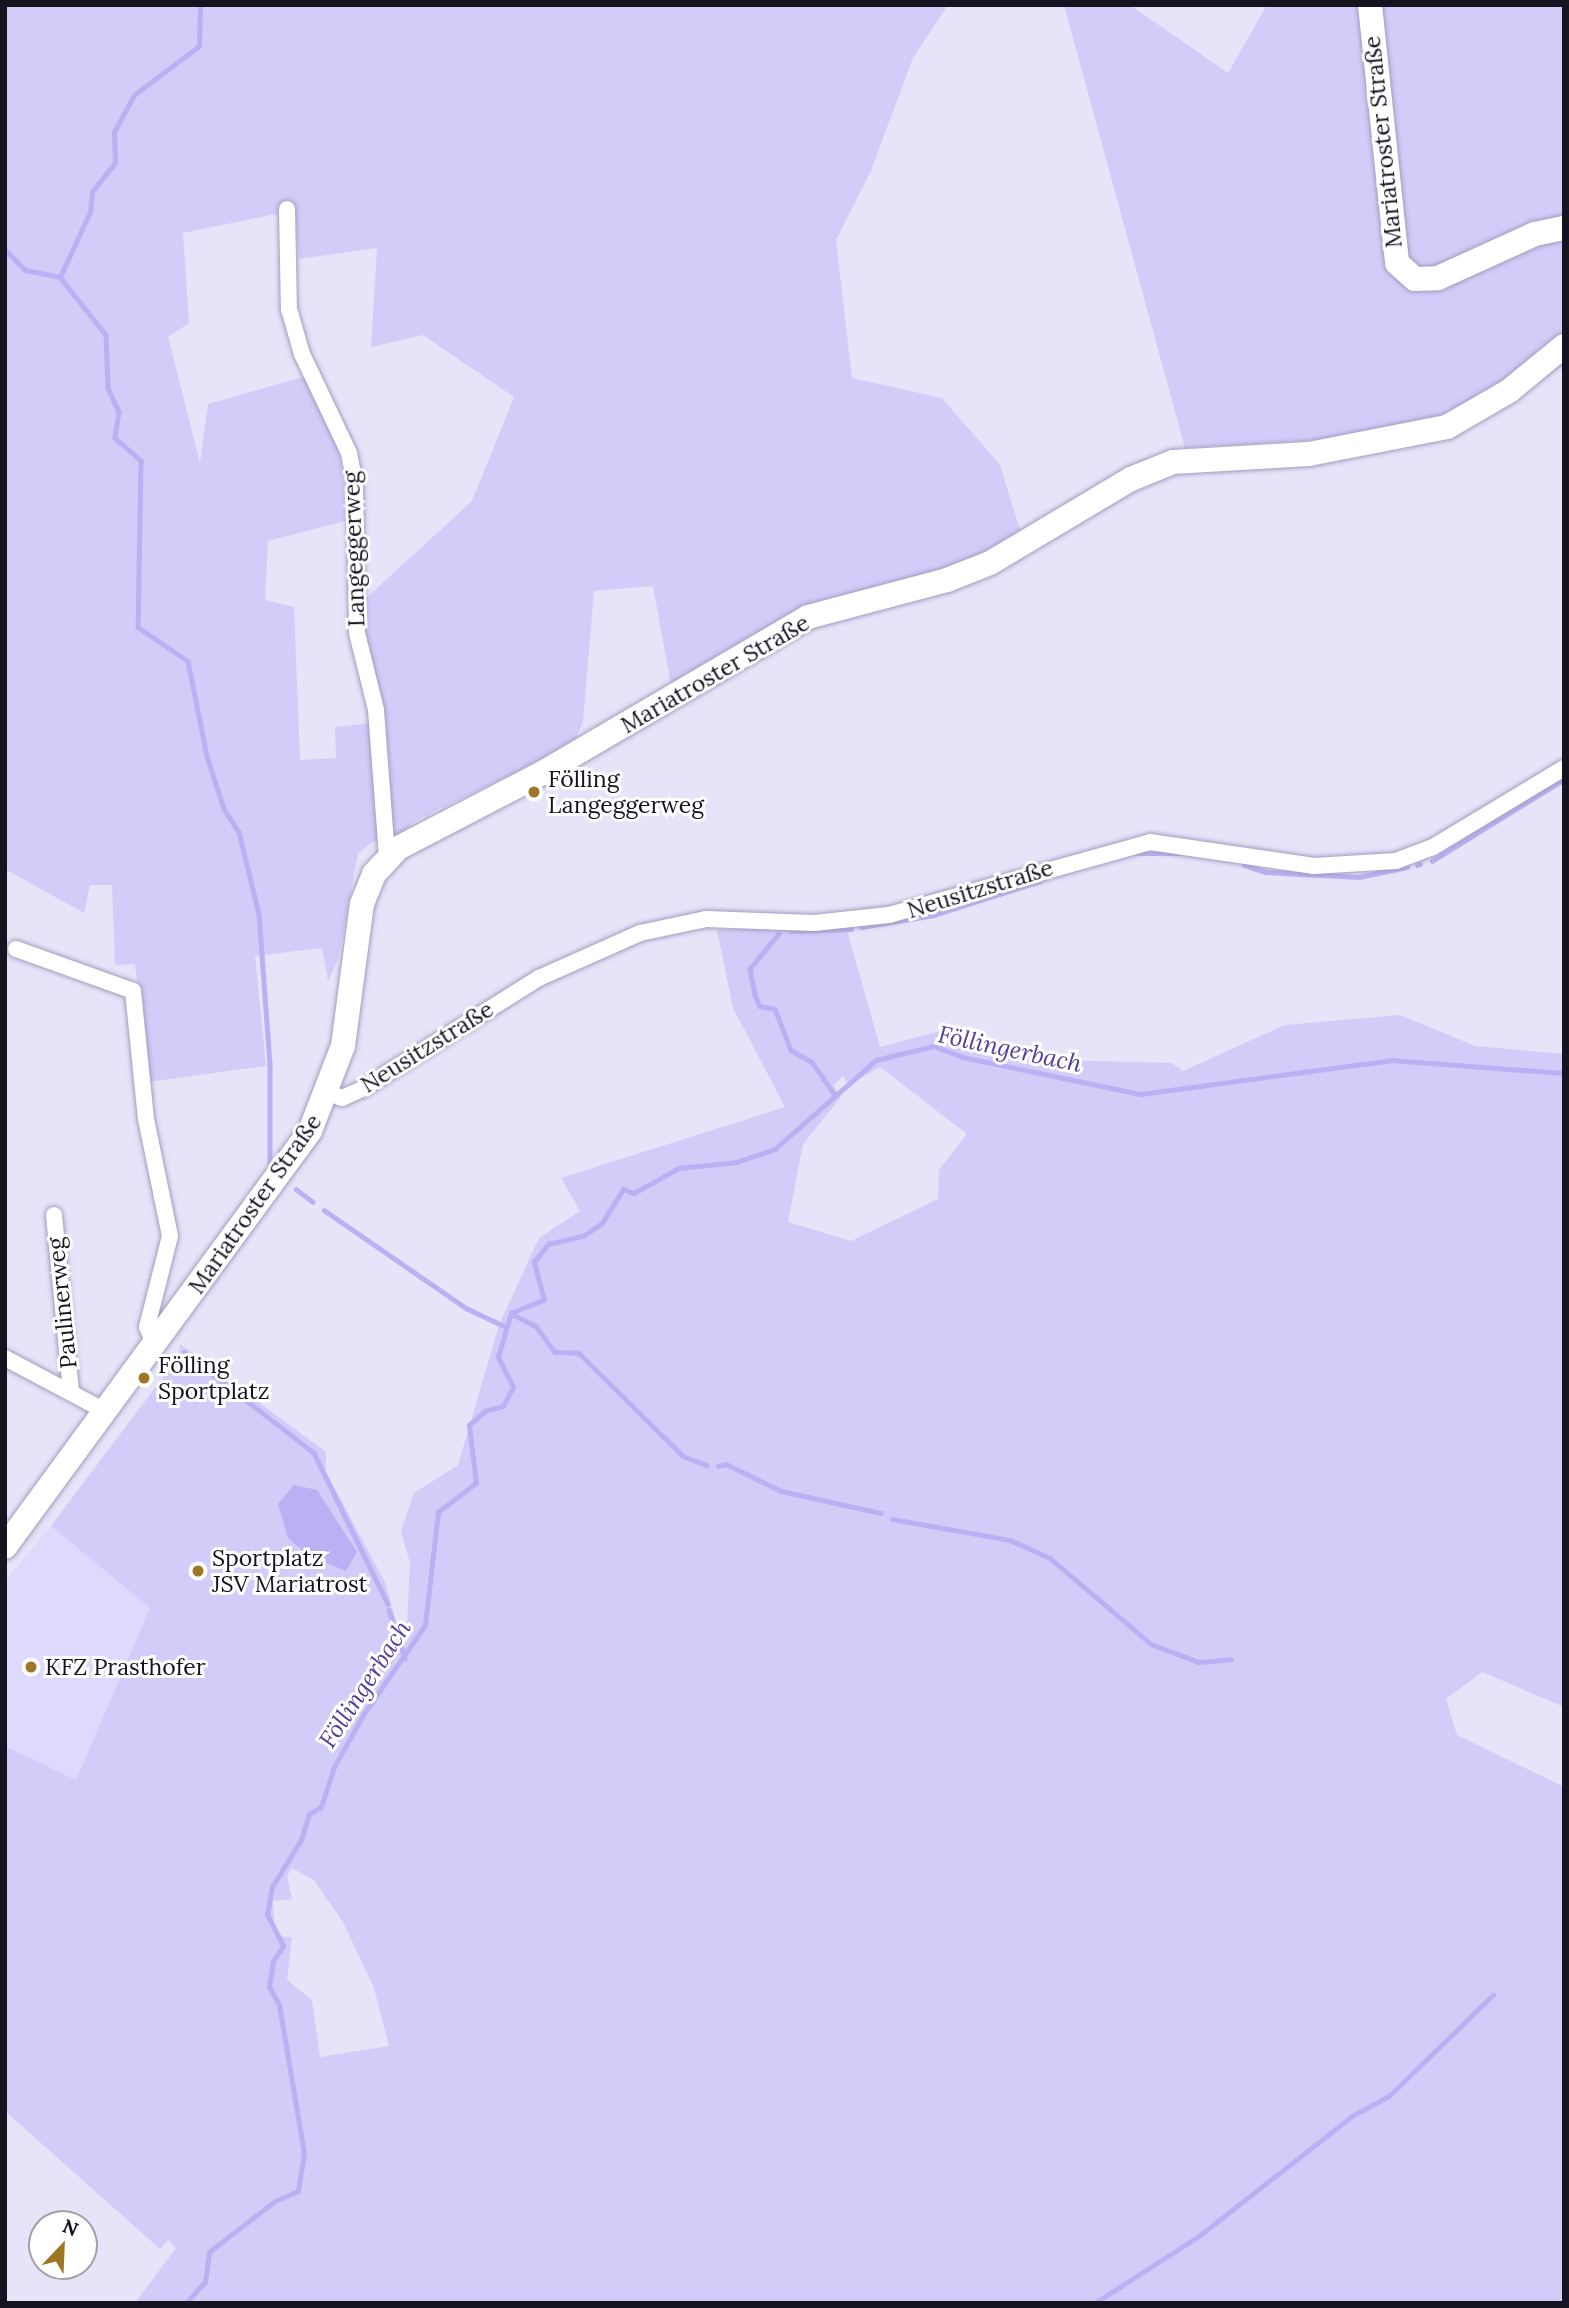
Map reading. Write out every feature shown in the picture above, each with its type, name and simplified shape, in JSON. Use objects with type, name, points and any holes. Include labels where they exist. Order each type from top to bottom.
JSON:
[{"type":"main road","name":"Mariatroster Straße","points":[[1370,5],[1397,263],[1415,279],[1438,278],[1535,234],[1564,228]]},
{"type":"main road","name":"Mariatroster Straße","points":[[5,1547],[107,1412],[295,1152],[329,1093],[343,1046],[362,904],[387,857],[425,831],[660,707],[808,617],[921,588],[990,563],[1122,484],[1173,462],[1309,454],[1447,427],[1510,391],[1564,346]]},
{"type":"street","name":"Langeggerweg","points":[[287,209],[289,309],[302,354],[349,453],[355,482],[357,633],[376,710],[387,857]]},
{"type":"street","name":"Neusitzstraße","points":[[329,1093],[342,1098],[364,1088],[539,978],[640,933],[706,919],[814,923],[889,915],[1150,842],[1314,866],[1396,861],[1433,847],[1564,768]]},
{"type":"street","name":"Mariatroster Straße","points":[[16,949],[133,991],[146,1119],[170,1236],[147,1327],[155,1345]]},
{"type":"street","name":"Paulinerweg","points":[[54,1215],[71,1391]]},
{"type":"street","name":"Paulinerweg","points":[[5,1358],[107,1412]]},
{"type":"shaded area","points":[[5,5],[948,5],[913,58],[870,173],[836,240],[852,378],[942,398],[1000,465],[1022,537],[952,568],[818,601],[763,629],[672,691],[653,586],[594,591],[583,722],[574,743],[413,822],[400,836],[372,842],[358,854],[338,960],[328,981],[322,948],[255,956],[266,1066],[148,1082],[135,964],[115,965],[112,885],[90,885],[84,913],[5,869]],"holes":[[[295,210],[299,259],[377,248],[371,347],[423,335],[514,397],[472,501],[363,601],[364,643],[382,722],[335,727],[336,758],[300,760],[294,607],[265,600],[268,541],[349,520],[337,441],[307,376],[208,404],[200,463],[168,337],[189,323],[183,233]]]},
{"type":"shaded area","points":[[1064,5],[1130,5],[1228,73],[1267,5],[1564,5],[1564,365],[1482,421],[1468,403],[1419,425],[1344,438],[1185,448]]},
{"type":"shaded area","points":[[851,925],[848,934],[880,1047],[940,1031],[972,1051],[1019,1059],[1172,1063],[1183,1071],[1285,1025],[1400,1015],[1475,1046],[1564,1054],[1564,1707],[1482,1672],[1446,1699],[1457,1735],[1564,1787],[1564,2303],[135,2303],[176,2248],[168,2240],[160,2249],[5,2111],[5,1746],[76,1780],[150,1608],[51,1526],[179,1356],[180,1344],[326,1452],[326,1472],[385,1582],[398,1629],[407,1625],[410,1563],[401,1531],[414,1493],[458,1465],[499,1325],[539,1238],[580,1211],[561,1178],[785,1107],[733,1008],[717,930]],"holes":[[[880,1067],[967,1134],[939,1170],[938,1199],[851,1241],[788,1222],[803,1144],[841,1097],[833,1086],[843,1076],[849,1085]],[[292,1868],[314,1880],[343,1922],[374,1988],[389,2046],[320,2057],[312,2000],[287,1980],[292,1937],[275,1936],[273,1901],[292,1899],[287,1876]]]},
{"type":"shaded area","points":[[294,1485],[317,1490],[357,1552],[346,1571],[308,1555],[288,1538],[278,1504]]},
{"type":"shaded area","points":[[51,1526],[150,1608],[76,1781],[5,1746],[5,1581]]},
{"type":"waterway","points":[[60,277],[90,212],[92,192],[115,163],[114,132],[134,95],[199,46],[200,5]]},
{"type":"waterway","points":[[5,249],[25,270],[60,277],[106,335],[108,388],[119,412],[115,438],[141,461],[138,627],[188,661],[207,756],[224,809],[239,832],[259,914],[270,1064],[270,1165]]},
{"type":"waterway","points":[[1432,861],[1564,779]]},
{"type":"waterway","points":[[1136,854],[1180,854]]},
{"type":"waterway","points":[[1244,865],[1266,872],[1359,877],[1407,867]]},
{"type":"waterway","points":[[861,927],[934,915],[1040,881]]},
{"type":"waterway","points":[[791,931],[851,929]]},
{"type":"waterway","points":[[779,934],[750,969],[755,995],[760,1006],[775,1009],[791,1050],[812,1062],[835,1095]]},
{"type":"waterway","name":"Föllingerbach","points":[[186,2303],[205,2282],[209,2252],[275,2201],[298,2191],[304,2154],[279,2005],[269,1987],[273,1961],[283,1946],[267,1915],[272,1887],[301,1840],[309,1814],[321,1807],[333,1769],[363,1715],[425,1625],[438,1512],[476,1483],[469,1425],[485,1411],[503,1406],[513,1387],[498,1357],[511,1313],[544,1300],[534,1262],[548,1244],[583,1236],[602,1223],[623,1189],[634,1193],[679,1168],[737,1162],[775,1149],[876,1060],[934,1046],[962,1057],[1141,1094],[1391,1060],[1564,1073]]},
{"type":"waterway","points":[[296,1189],[313,1202]]},
{"type":"waterway","points":[[324,1210],[466,1308],[506,1327]]},
{"type":"waterway","points":[[512,1314],[536,1326],[555,1352],[579,1353],[683,1456],[706,1465]]},
{"type":"waterway","points":[[184,1352],[314,1453],[388,1604]]},
{"type":"waterway","points":[[718,1466],[726,1464],[781,1491],[881,1513]]},
{"type":"waterway","points":[[892,1519],[1010,1540],[1050,1558],[1151,1644],[1199,1662],[1231,1659]]},
{"type":"waterway","points":[[389,1610],[405,1658]]},
{"type":"waterway","points":[[1095,2303],[1199,2236],[1352,2116],[1389,2096],[1493,1995]]},
{"type":"place","name":"Fölling Langeggerweg","points":[[534,792]]},
{"type":"place","name":"Fölling Sportplatz","points":[[144,1378]]},
{"type":"place","name":"Sportplatz JSV Mariatrost","points":[[198,1571]]},
{"type":"place","name":"KFZ Prasthofer","points":[[31,1667]]}]
